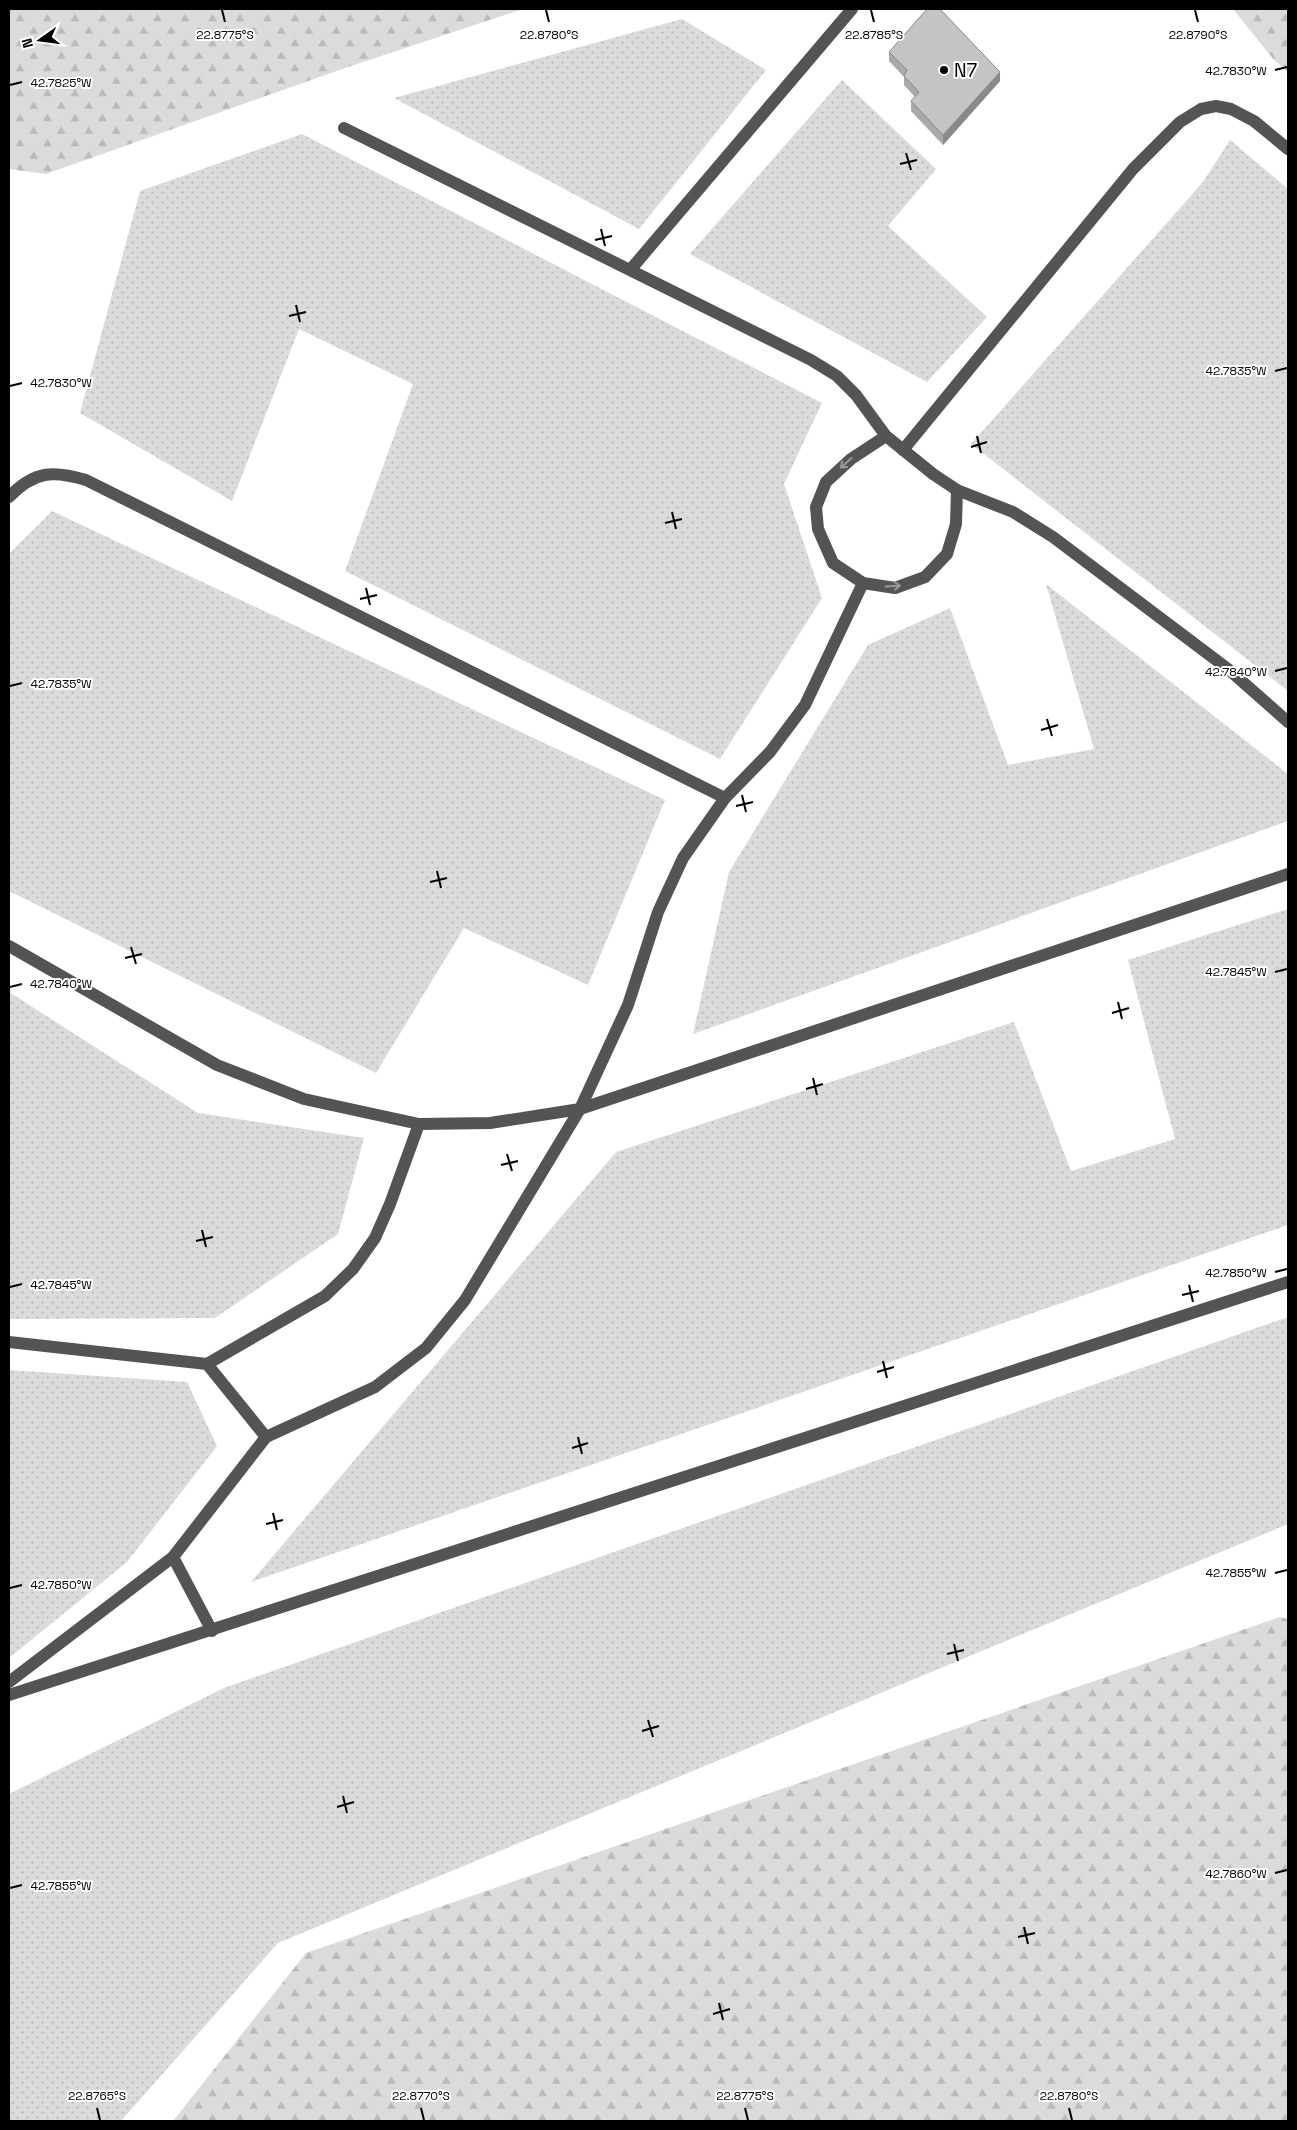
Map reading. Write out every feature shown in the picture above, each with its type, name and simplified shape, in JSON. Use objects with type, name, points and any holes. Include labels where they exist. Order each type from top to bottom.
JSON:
[{"type":"street","points":[[631,269],[852,9]]},
{"type":"street","points":[[903,450],[1133,169],[1180,122],[1201,109],[1216,106],[1231,109],[1254,121],[1288,149]]},
{"type":"street","points":[[344,128],[631,269],[811,360],[837,376],[856,395],[886,436],[932,474],[957,490],[1013,512],[1053,537],[1228,669],[1288,722]]},
{"type":"street","points":[[886,436],[851,458],[826,482],[816,507],[818,529],[833,563],[863,584],[895,588],[924,577],[946,554],[956,524],[957,490]]},
{"type":"street","points":[[9,497],[18,488],[39,476],[63,473],[86,480],[725,798]]},
{"type":"street","points":[[9,1682],[173,1557],[266,1437],[375,1387],[426,1348],[465,1300],[580,1109],[628,1005],[658,912],[683,858],[725,798],[770,752],[805,705],[863,584]]},
{"type":"street","points":[[9,946],[217,1065],[304,1099],[420,1124],[490,1123],[580,1109],[1288,874]]},
{"type":"street","points":[[9,1342],[207,1364],[325,1296],[353,1269],[375,1238],[420,1124]]},
{"type":"street","points":[[9,1695],[1288,1282]]},
{"type":"street","points":[[207,1364],[266,1437]]},
{"type":"street","points":[[173,1557],[212,1631]]},
{"type":"green space","points":[[9,9],[523,9],[348,67],[46,174],[9,169]]},
{"type":"green space","points":[[1233,9],[1288,9],[1288,72],[1274,60]]},
{"type":"green space","points":[[682,19],[766,70],[639,229],[394,98]]},
{"type":"green space","points":[[842,80],[936,169],[888,226],[987,317],[927,382],[690,254]]},
{"type":"green space","points":[[302,134],[822,403],[784,484],[822,598],[720,759],[345,571],[413,384],[299,329],[232,501],[80,413],[140,191]]},
{"type":"green space","points":[[1230,140],[1288,189],[1288,691],[971,444],[1203,182]]},
{"type":"green space","points":[[52,511],[665,800],[588,985],[464,928],[376,1073],[9,891],[9,554]]},
{"type":"green space","points":[[1046,584],[1288,774],[1288,821],[693,1034],[729,872],[868,645],[950,608],[1008,765],[1094,749]]},
{"type":"green space","points":[[1288,909],[1288,1225],[251,1582],[616,1152],[1014,1022],[1071,1171],[1175,1139],[1128,960]]},
{"type":"green space","points":[[9,992],[198,1113],[364,1138],[338,1234],[215,1318],[9,1319]]},
{"type":"green space","points":[[1288,1317],[1288,1524],[278,1943],[121,2121],[9,2121],[9,1794],[224,1688]]},
{"type":"green space","points":[[9,1370],[187,1382],[217,1446],[127,1562],[9,1658]]},
{"type":"green space","points":[[1280,1617],[1288,1619],[1288,2121],[173,2121],[306,1953]]},
{"type":"building","name":"N7","points":[[927,9],[940,9],[1000,72],[943,135],[911,101],[919,92],[904,76],[907,70],[889,52]]},
{"type":"place","name":"N7","points":[[944,70]]}]
